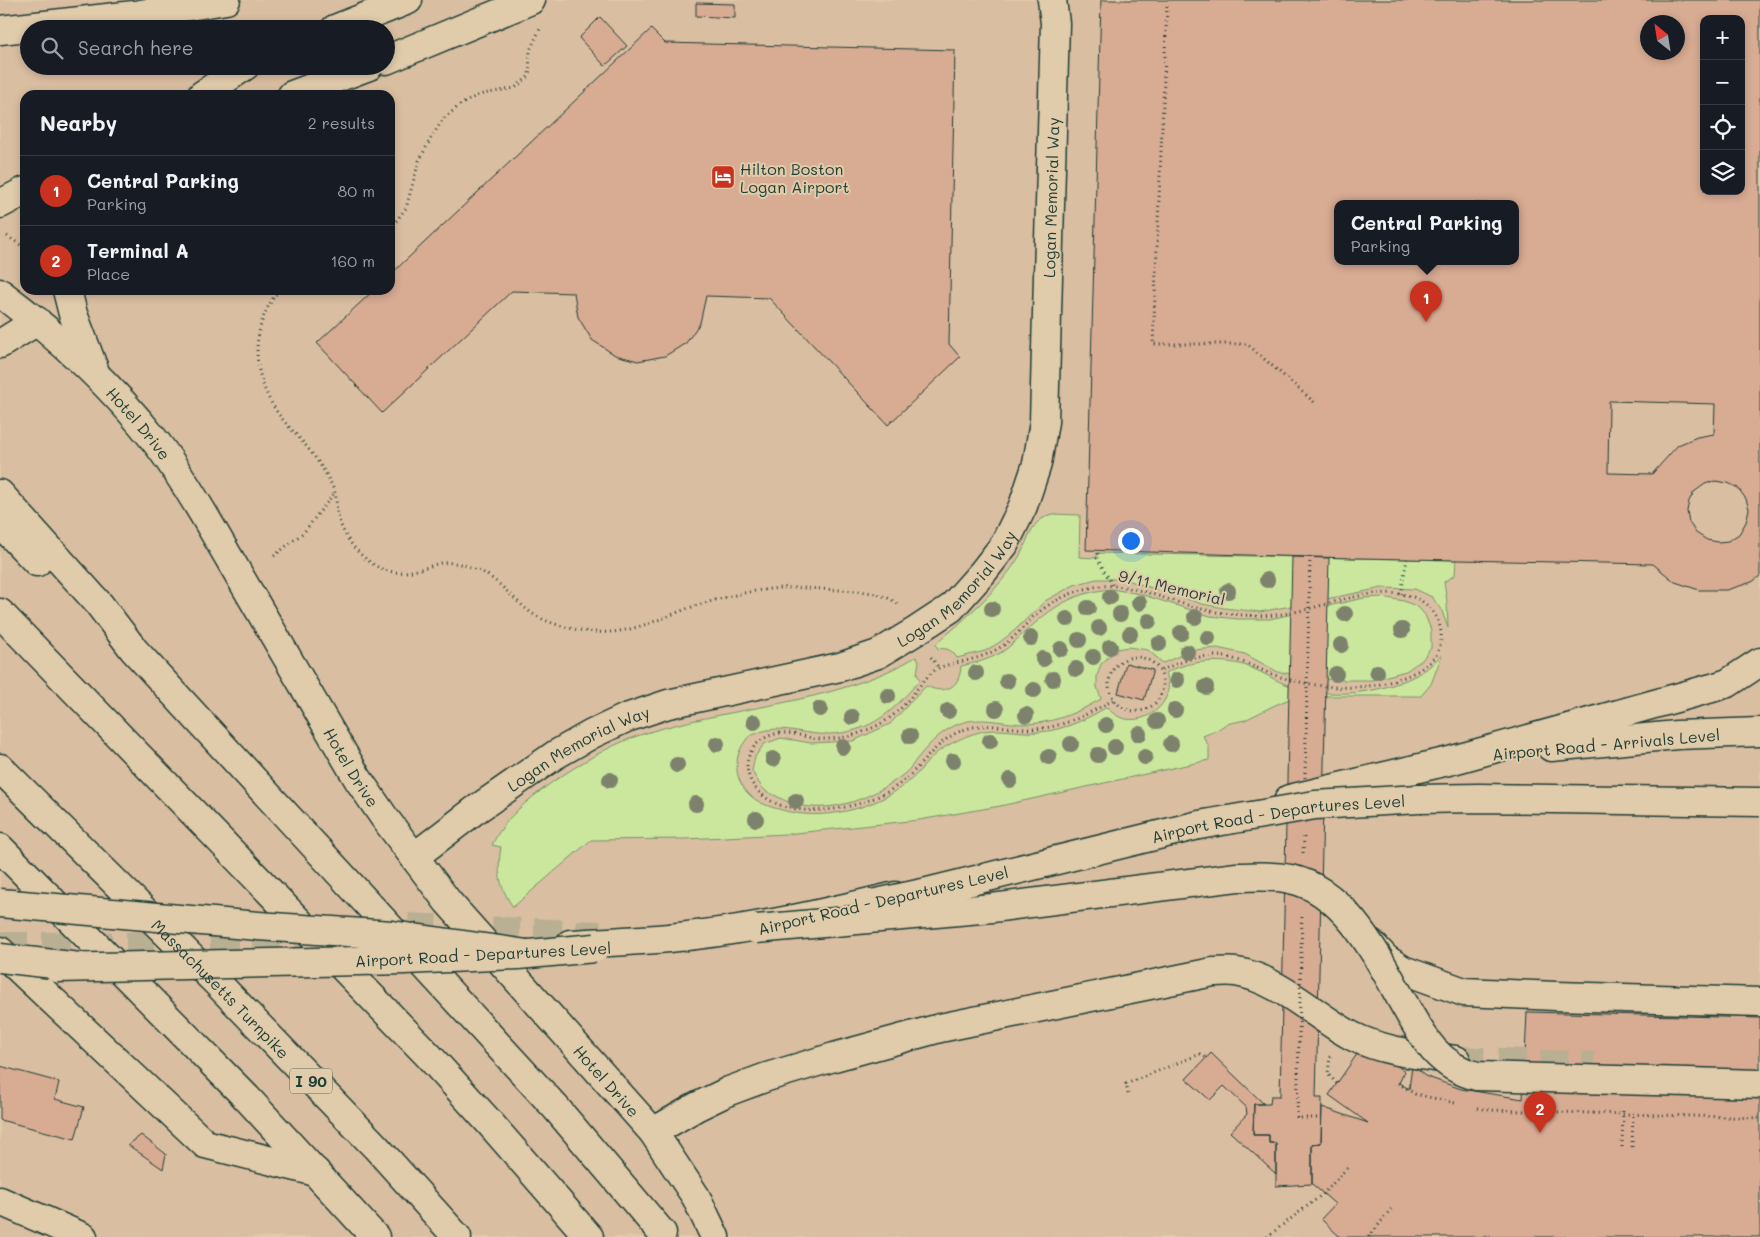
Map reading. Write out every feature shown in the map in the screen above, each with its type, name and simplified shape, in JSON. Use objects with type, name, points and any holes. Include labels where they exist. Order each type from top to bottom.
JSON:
[{"type":"main road","points":[[88,20],[226,0]]},
{"type":"main road","points":[[358,20],[408,0]]},
{"type":"main road","points":[[395,56],[531,0]]},
{"type":"main road","name":"Logan Memorial Way","points":[[414,857],[474,811],[555,755],[592,734],[626,718],[668,704],[840,667],[878,654],[951,608],[983,572],[1004,544],[1023,506],[1037,464],[1044,422],[1055,23],[1052,0]]},
{"type":"main road","points":[[0,30],[20,28]]},
{"type":"main road","points":[[209,90],[232,75]]},
{"type":"main road","points":[[305,90],[345,75]]},
{"type":"main road","points":[[0,204],[20,194]]},
{"type":"main road","name":"Hotel Drive","points":[[0,293],[37,321],[97,376],[152,436],[182,480],[358,779],[384,818],[448,902],[653,1132],[696,1197],[715,1237]]},
{"type":"main road","points":[[69,295],[81,336],[97,376]]},
{"type":"main road","points":[[0,344],[37,321]]},
{"type":"main road","points":[[0,494],[99,604],[134,650],[556,1108],[662,1233]]},
{"type":"main road","points":[[0,523],[89,616],[134,650]]},
{"type":"main road","points":[[0,613],[428,1055],[589,1237]]},
{"type":"main road","points":[[746,929],[876,901],[1310,788],[1453,760],[1728,683],[1760,662]]},
{"type":"main road","points":[[1722,732],[1760,739]]},
{"type":"main road","name":"Airport Road - Arrivals Level","points":[[1453,760],[1542,748],[1722,732],[1760,732]]},
{"type":"main road","name":"Massachusetts Turnpike","points":[[0,768],[213,979],[382,1154],[457,1237]]},
{"type":"main road","name":"Airport Road - Departures Level","points":[[0,969],[405,960],[527,954],[696,939],[923,893],[1199,825],[1316,805],[1419,799],[1478,798],[1760,802]]},
{"type":"main road","points":[[0,848],[234,1084],[375,1237]]},
{"type":"main road","points":[[746,929],[992,908],[1237,877],[1267,876],[1291,879],[1314,887],[1334,901],[1349,915],[1373,952],[1424,1040],[1436,1055],[1457,1070],[1477,1076],[1760,1084]]},
{"type":"main road","points":[[558,945],[670,938],[1217,880],[1267,876],[1291,879],[1314,888],[1334,901],[1349,916],[1432,1045],[1456,1060],[1419,1055],[1377,1046],[1352,1036],[1263,980],[1236,972],[1213,972],[940,1028],[809,1064],[729,1091],[696,1107],[653,1132]]},
{"type":"main road","points":[[0,903],[258,926],[392,935],[527,954]]},
{"type":"main road","points":[[1361,933],[1386,959],[1403,970],[1464,992],[1760,1002]]},
{"type":"main road","points":[[0,951],[205,1144],[316,1172]]},
{"type":"main road","points":[[0,958],[80,967]]},
{"type":"main road","points":[[0,1201],[83,1237]]},
{"type":"path","points":[[1167,6],[1153,344],[1247,344],[1314,402]]},
{"type":"path","points":[[395,222],[406,208],[420,161],[443,119],[460,104],[478,95],[515,88],[529,76],[530,50],[541,26]]},
{"type":"path","points":[[8,236],[20,244]]},
{"type":"path","points":[[275,295],[270,302],[260,326],[257,368],[267,395],[280,418],[309,448],[335,492],[337,514],[346,536],[355,551],[372,564],[388,572],[406,574],[438,563],[453,563],[480,570],[495,580],[533,614],[581,630],[597,632],[630,629],[717,600],[772,589],[816,588],[859,591],[876,594],[895,601],[904,610]]},
{"type":"path","points":[[274,556],[304,532],[335,492]]},
{"type":"path","points":[[1098,553],[1097,558],[1113,586]]},
{"type":"path","points":[[1310,557],[1310,788]]},
{"type":"path","points":[[1401,594],[1407,559]]},
{"type":"path","name":"9/11 Memorial","points":[[1113,700],[1086,715],[1050,726],[1031,729],[993,726],[966,729],[939,744],[904,781],[891,790],[849,807],[832,810],[805,810],[779,804],[759,792],[748,774],[749,753],[755,744],[765,738],[774,734],[784,733],[811,738],[836,738],[865,731],[884,722],[899,710],[938,667],[984,655],[998,649],[1048,606],[1062,598],[1090,588],[1113,586],[1147,593],[1198,608],[1242,615],[1283,614],[1373,594],[1401,594],[1420,599],[1431,609],[1440,624],[1442,634],[1437,654],[1416,672],[1389,682],[1362,687],[1336,687],[1282,678],[1244,662],[1218,656],[1193,658],[1178,662],[1160,671]]},
{"type":"path","points":[[1140,656],[1156,665],[1163,682],[1158,700],[1152,706],[1144,710],[1127,710],[1113,700],[1109,692],[1108,683],[1114,666],[1122,660],[1140,656]]},
{"type":"path","points":[[1303,862],[1304,833]]},
{"type":"path","points":[[1302,911],[1298,1118],[1321,1118]]},
{"type":"path","points":[[1331,1051],[1328,1074],[1337,1084]]},
{"type":"path","points":[[1128,1094],[1126,1084],[1200,1054],[1207,1058]]},
{"type":"path","points":[[1267,1237],[1323,1194],[1348,1166]]},
{"type":"path","points":[[1369,1237],[1391,1209]]},
{"type":"shaded area","points":[[0,0],[1760,0],[1760,1237],[0,1237]]},
{"type":"green space","points":[[1053,514],[1080,515],[1079,557],[1096,558],[1098,553],[1456,560],[1455,575],[1444,582],[1448,628],[1442,611],[1432,597],[1415,589],[1382,588],[1260,612],[1202,604],[1124,579],[1096,579],[1074,585],[1045,601],[1014,631],[985,651],[957,658],[949,650],[938,649],[936,644],[981,603],[1002,580],[1019,557],[1031,531],[1039,521]]},
{"type":"green space","points":[[1111,589],[1140,594],[1210,616],[1237,619],[1270,619],[1364,598],[1382,597],[1404,601],[1418,607],[1425,615],[1431,630],[1431,648],[1422,660],[1406,671],[1372,680],[1333,680],[1278,672],[1245,654],[1217,648],[1193,650],[1163,663],[1148,650],[1128,647],[1117,649],[1101,664],[1097,676],[1097,687],[1101,699],[1083,709],[1054,720],[1033,724],[972,720],[956,725],[932,742],[904,774],[876,792],[860,799],[826,807],[794,804],[765,790],[752,771],[755,757],[764,744],[781,738],[811,743],[853,741],[890,724],[926,686],[939,690],[950,688],[958,680],[961,666],[987,659],[1002,652],[1054,608],[1085,594]]},
{"type":"green space","points":[[1442,655],[1431,684],[1421,696],[1296,696],[1245,720],[1226,724],[1203,736],[1209,747],[1209,760],[1000,806],[919,820],[786,834],[684,839],[591,840],[513,907],[500,879],[501,847],[492,845],[503,826],[533,796],[582,763],[626,740],[672,726],[779,704],[849,686],[883,673],[916,657],[919,661],[917,674],[920,680],[891,710],[866,726],[832,734],[774,729],[749,737],[740,750],[737,762],[737,773],[746,791],[754,799],[765,805],[798,813],[831,814],[848,811],[880,800],[894,792],[907,783],[939,751],[966,736],[992,730],[1049,731],[1075,723],[1107,707],[1117,716],[1139,719],[1160,707],[1166,697],[1168,686],[1166,673],[1183,666],[1211,661],[1240,664],[1285,684],[1302,689],[1319,692],[1355,693],[1390,686],[1406,680],[1422,672]]},
{"type":"building","points":[[1101,0],[1760,0],[1760,576],[1752,582],[1727,590],[1699,590],[1675,582],[1653,564],[1086,550]],"holes":[[[1609,401],[1715,404],[1714,434],[1697,437],[1678,445],[1652,474],[1608,473]],[[1715,481],[1728,483],[1738,488],[1746,499],[1749,509],[1746,522],[1739,534],[1728,541],[1707,540],[1696,533],[1689,522],[1687,511],[1689,501],[1694,492],[1705,484]]]},
{"type":"building","points":[[696,3],[735,4],[735,18],[696,16]]},
{"type":"building","points":[[600,17],[627,46],[605,66],[579,38]]},
{"type":"building","name":"Hilton Boston Logan Airport","points":[[651,29],[665,43],[955,50],[949,344],[960,357],[888,425],[769,298],[706,296],[700,323],[686,343],[665,356],[638,361],[615,355],[592,340],[578,317],[574,293],[512,291],[382,413],[317,343],[369,295],[395,295],[395,270]]},
{"type":"building","points":[[1292,557],[1329,558],[1316,1098],[1322,1098],[1321,1143],[1312,1144],[1312,1184],[1276,1186],[1276,1143],[1269,1143],[1269,1135],[1253,1135],[1254,1104],[1270,1104],[1271,1096],[1280,1096]]},
{"type":"building","points":[[1126,663],[1153,670],[1144,700],[1118,693]]},
{"type":"building","points":[[1527,1012],[1760,1018],[1760,1237],[1340,1237],[1321,1219],[1335,1204],[1312,1184],[1312,1144],[1321,1143],[1322,1107],[1368,1123],[1329,1095],[1364,1044],[1405,1071],[1399,1083],[1409,1089],[1412,1065],[1425,1076],[1461,1089],[1523,1099]]},
{"type":"building","points":[[1211,1053],[1264,1104],[1254,1104],[1253,1135],[1269,1135],[1269,1143],[1276,1143],[1276,1174],[1230,1132],[1247,1114],[1246,1107],[1224,1086],[1210,1100],[1186,1079]]},
{"type":"building","points":[[0,1066],[59,1082],[55,1099],[84,1107],[75,1139],[0,1120]]},
{"type":"building","points":[[141,1135],[166,1154],[163,1169],[128,1145]]},
{"type":"tunnel","points":[[408,927],[600,935]]},
{"type":"tunnel","points":[[0,946],[381,945]]},
{"type":"tunnel","points":[[1456,1060],[1594,1066]]},
{"type":"place","name":"Hilton Boston Logan Airport","points":[[723,177]]},
{"type":"place","name":"Central Parking","points":[[1426,322]]},
{"type":"place","name":"Terminal A","points":[[1540,1133]]}]
